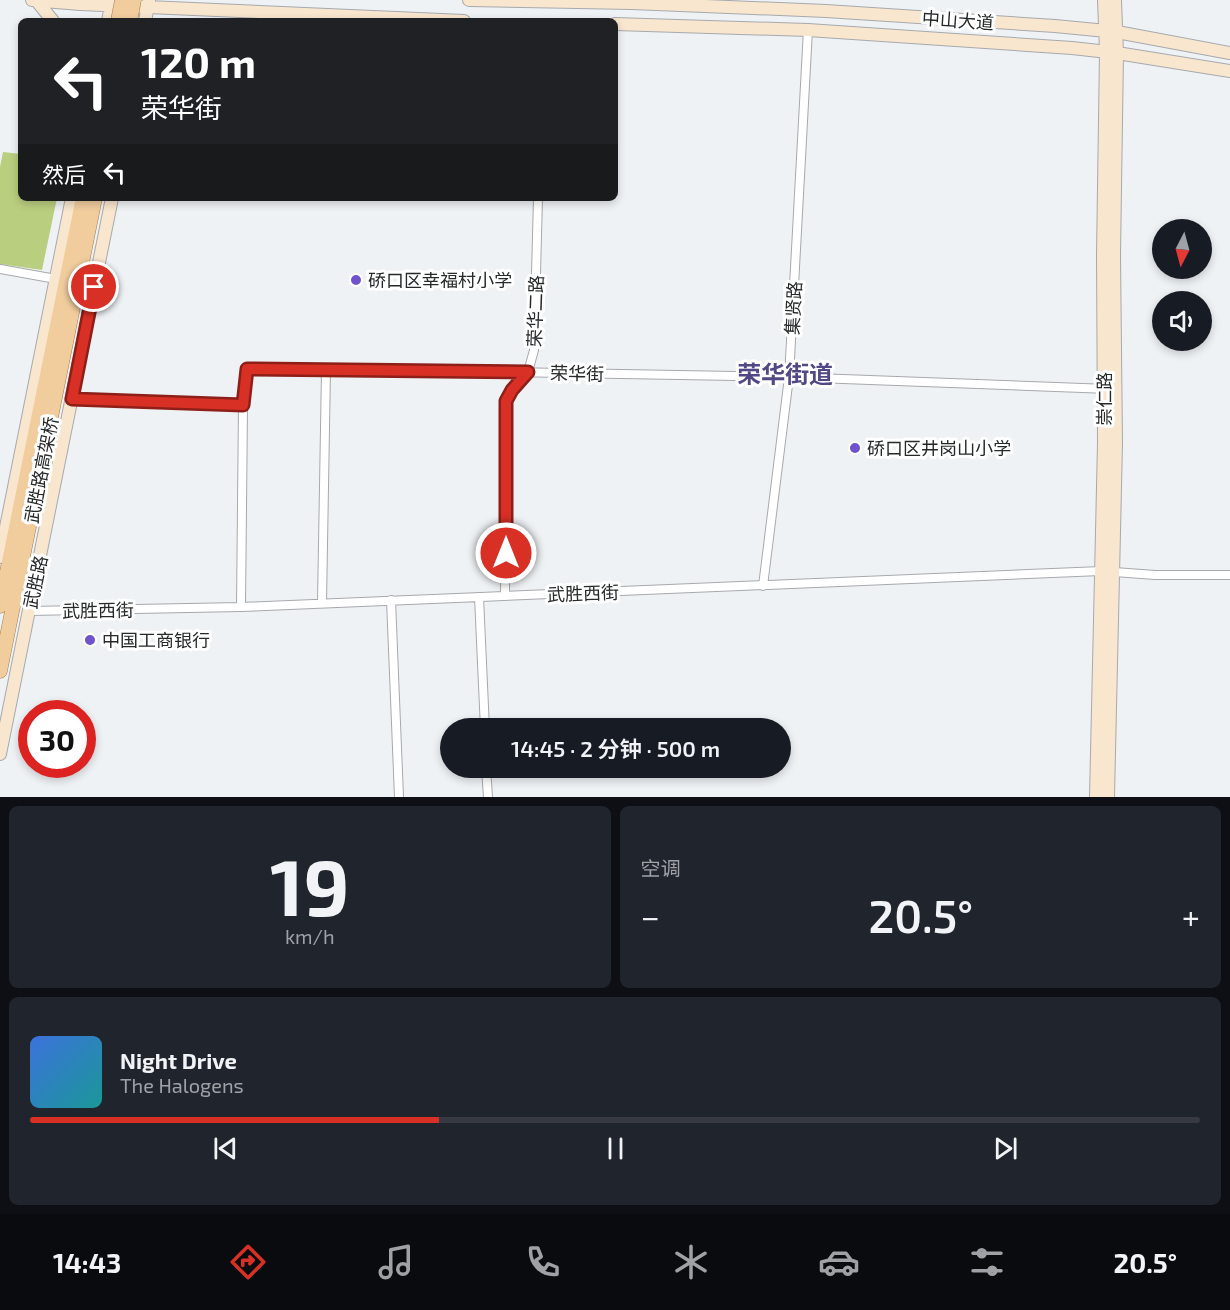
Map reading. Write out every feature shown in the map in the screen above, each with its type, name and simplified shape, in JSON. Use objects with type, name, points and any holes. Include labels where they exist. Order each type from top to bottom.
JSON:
[{"type":"main road","points":[[34,0],[115,2],[400,18]]},
{"type":"main road","points":[[34,0],[50,18]]},
{"type":"main road","points":[[131,18],[134,0]]},
{"type":"main road","name":"中山大道","points":[[469,0],[632,1],[826,11],[1111,31],[1230,53]]},
{"type":"main road","name":"崇仁路","points":[[1104,0],[1111,31],[1112,52],[1103,255],[1110,389],[1107,571],[1108,797]]},
{"type":"main road","name":"崇仁路","points":[[1111,31],[1115,0]]},
{"type":"main road","points":[[109,18],[115,2]]},
{"type":"main road","points":[[115,2],[118,18]]},
{"type":"main road","points":[[219,18],[228,10]]},
{"type":"main road","name":"中山大道","points":[[618,24],[808,30],[1112,52],[1230,71]]},
{"type":"main road","points":[[0,558],[71,201]]},
{"type":"main road","name":"武胜路高架桥","points":[[0,606],[82,201]]},
{"type":"main road","name":"武胜路高架桥","points":[[0,671],[94,201]]},
{"type":"main road","name":"武胜路","points":[[0,754],[111,201]]},
{"type":"main road","name":"崇仁路","points":[[1096,797],[1107,571]]},
{"type":"street","name":"集贤路","points":[[763,586],[789,377],[808,30]]},
{"type":"street","name":"荣华二路","points":[[505,596],[506,401],[512,390],[528,372],[534,350],[538,201]]},
{"type":"street","points":[[0,269],[56,279]]},
{"type":"street","name":"荣华街","points":[[243,405],[247,369],[789,377],[1110,389]]},
{"type":"street","points":[[322,603],[326,370]]},
{"type":"street","points":[[72,399],[243,405],[241,607]]},
{"type":"street","name":"武胜西街","points":[[29,611],[241,607],[1107,571],[1155,575],[1230,575]]},
{"type":"street","points":[[479,597],[484,718]]},
{"type":"street","points":[[391,600],[399,797]]},
{"type":"street","points":[[487,778],[488,797]]},
{"type":"green space","points":[[3,152],[18,154],[18,201],[56,201],[42,270],[0,264],[0,167]]},
{"type":"place","name":"硚口区幸福村小学","points":[[356,280]]},
{"type":"place","name":"硚口区井岗山小学","points":[[855,448]]},
{"type":"place","name":"中国工商银行","points":[[90,640]]},
{"type":"district","name":"荣华街道","points":[[785,373]]},
{"type":"route","points":[[94,287],[72,399],[243,405],[247,369],[528,372],[512,390],[506,401],[506,553]]}]
